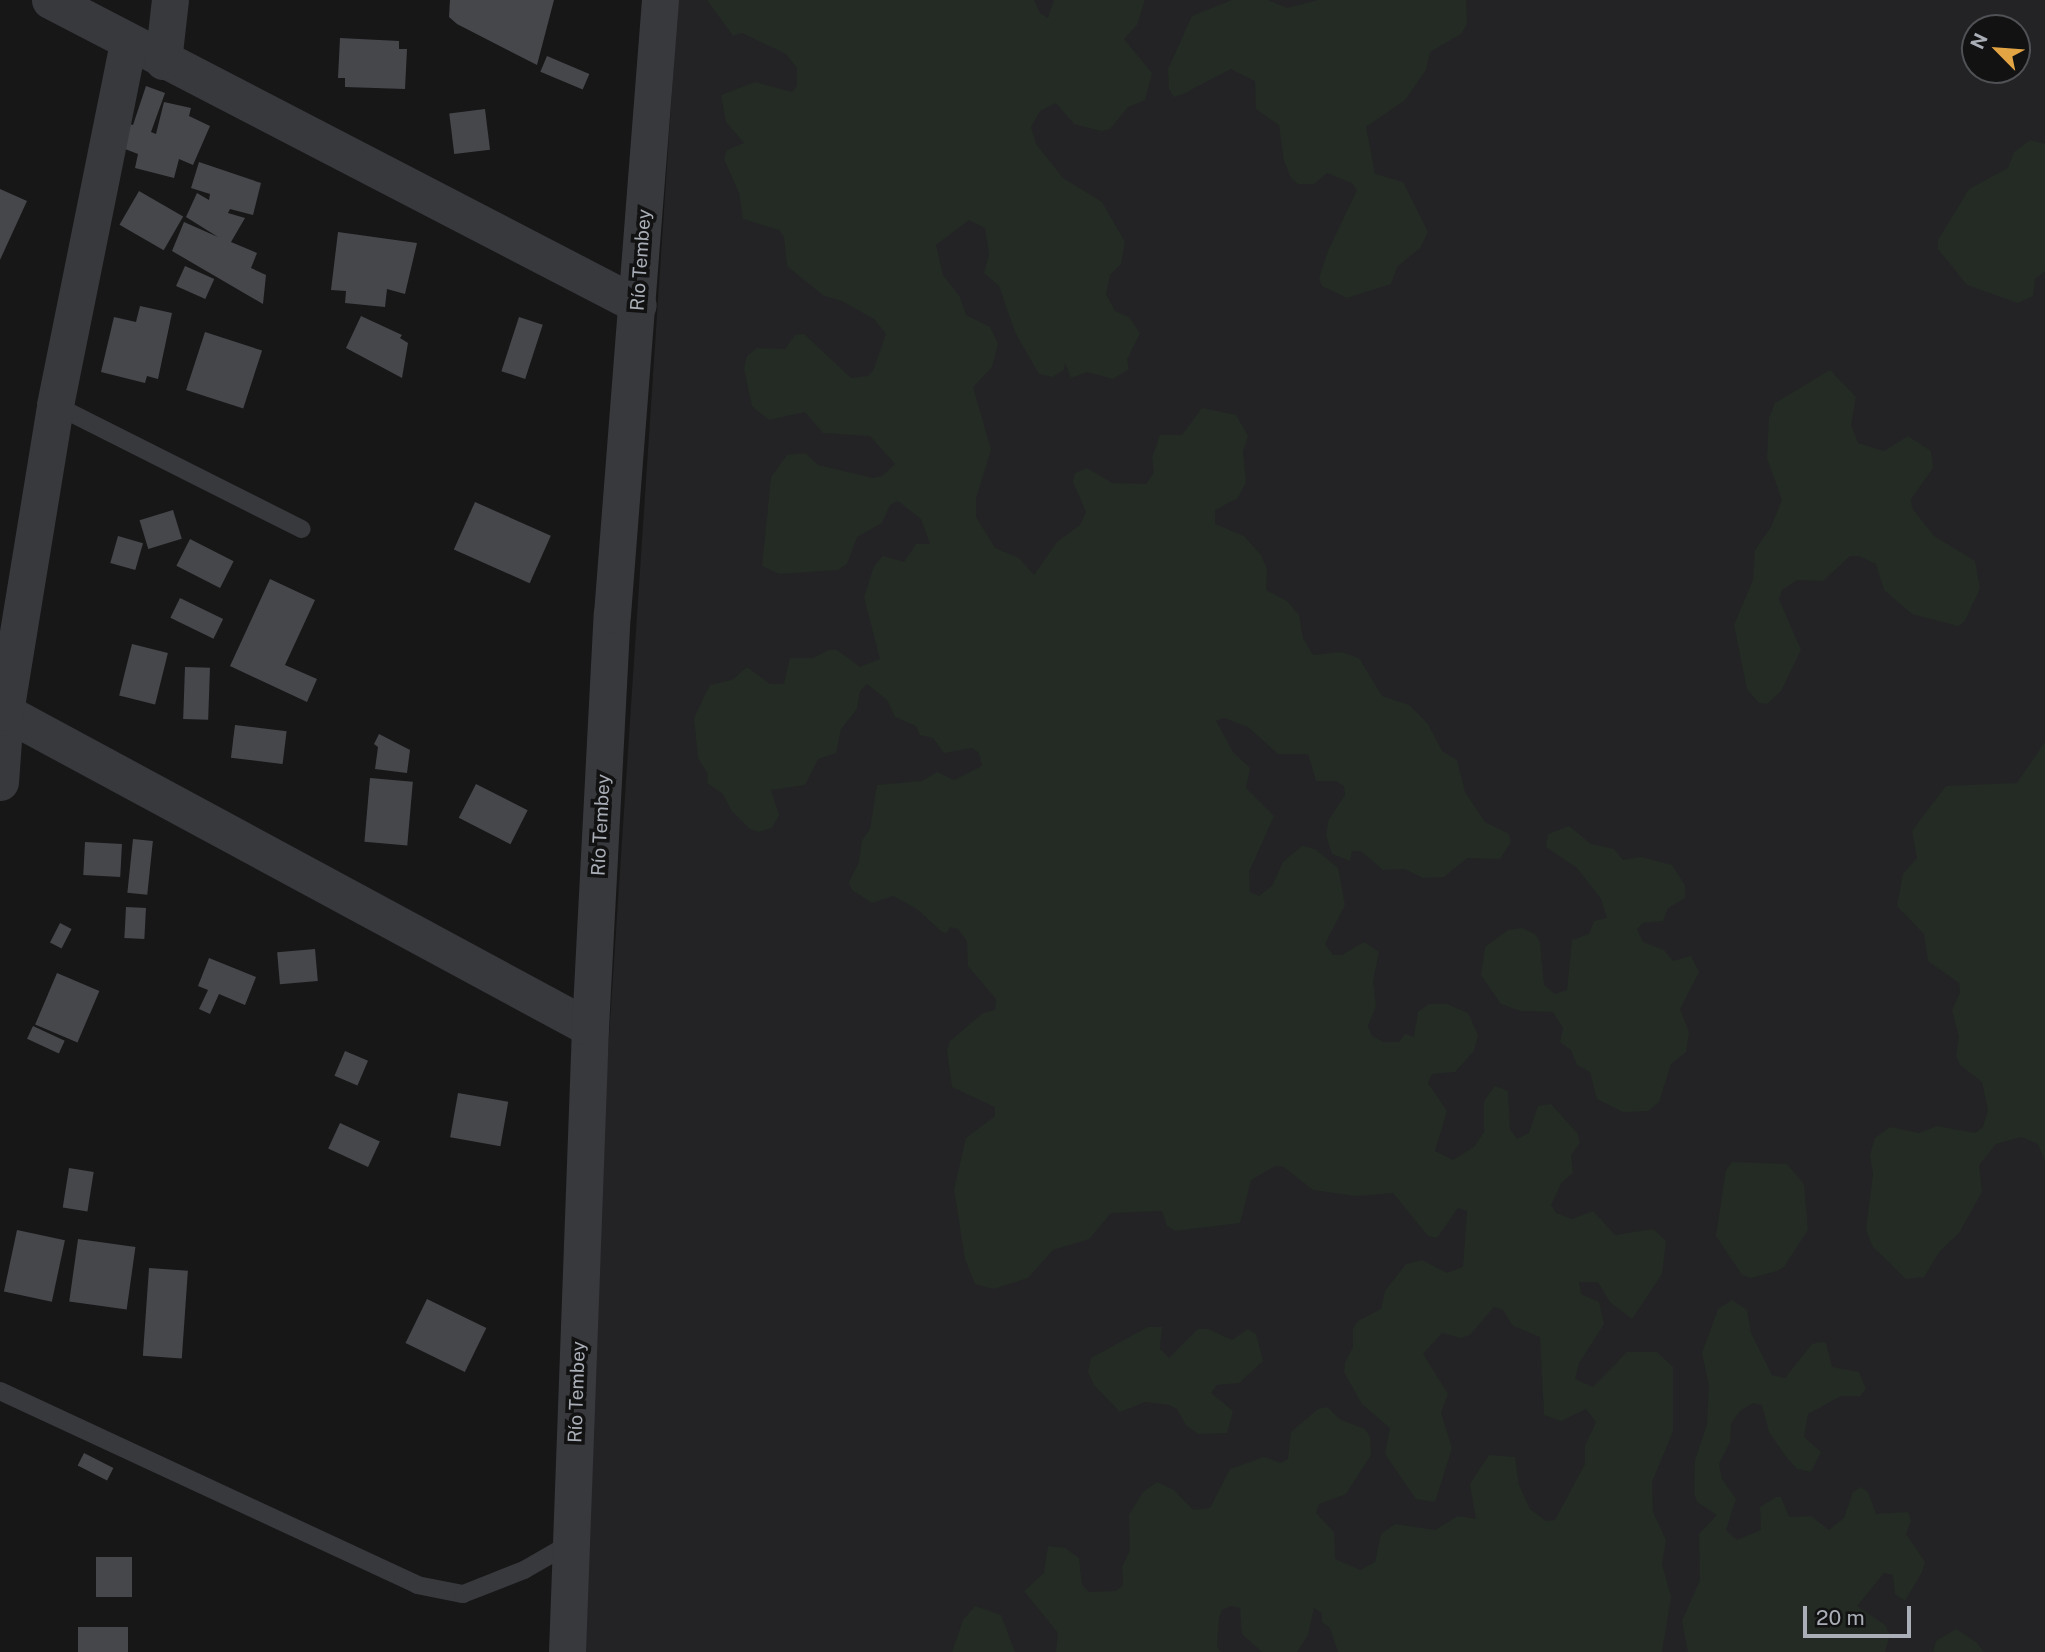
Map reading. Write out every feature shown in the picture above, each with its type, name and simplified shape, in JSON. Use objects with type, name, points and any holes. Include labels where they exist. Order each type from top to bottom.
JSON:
[{"type":"street","points":[[50,0],[128,43],[638,304]]},
{"type":"street","points":[[163,61],[170,0]]},
{"type":"street","name":"Río Tembey","points":[[567,1652],[590,1028],[612,614],[660,0]]},
{"type":"street","points":[[0,782],[5,712],[55,405],[128,43]]},
{"type":"street","points":[[5,712],[590,1028]]},
{"type":"lane","points":[[55,405],[302,529]]},
{"type":"lane","points":[[0,1391],[417,1585],[463,1594],[524,1570],[572,1542]]},
{"type":"shaded area","points":[[678,0],[2045,0],[2045,1652],[568,1652]]},
{"type":"shaded area","points":[[707,0],[1034,0],[1040,13],[1048,18],[1054,0],[1145,0],[1137,25],[1124,39],[1152,73],[1145,100],[1128,107],[1110,129],[1101,131],[1074,124],[1056,103],[1040,111],[1031,127],[1036,144],[1063,178],[1102,202],[1125,242],[1121,264],[1110,275],[1106,294],[1115,311],[1129,317],[1140,333],[1127,360],[1129,369],[1113,379],[1087,372],[1071,378],[1065,363],[1064,370],[1052,377],[1039,374],[1015,332],[999,286],[984,273],[989,254],[985,228],[969,220],[936,245],[943,275],[960,297],[966,315],[990,327],[998,344],[992,367],[973,387],[991,450],[976,498],[976,517],[995,548],[1019,558],[1034,575],[1057,542],[1080,525],[1086,512],[1073,482],[1075,473],[1087,468],[1112,483],[1146,484],[1154,472],[1152,458],[1160,435],[1182,435],[1202,408],[1236,415],[1248,436],[1243,452],[1246,482],[1238,498],[1215,510],[1215,524],[1244,536],[1261,555],[1267,569],[1266,590],[1287,601],[1299,615],[1303,638],[1313,655],[1341,652],[1359,658],[1382,696],[1409,705],[1428,724],[1442,751],[1457,760],[1465,792],[1485,822],[1509,834],[1511,842],[1500,859],[1467,858],[1444,877],[1423,878],[1405,869],[1383,870],[1361,851],[1352,851],[1350,861],[1332,854],[1326,835],[1328,821],[1345,795],[1344,786],[1336,781],[1316,781],[1308,754],[1278,754],[1248,727],[1224,718],[1216,721],[1233,752],[1250,768],[1246,788],[1274,816],[1249,872],[1250,892],[1259,896],[1272,886],[1283,862],[1302,846],[1315,849],[1338,868],[1345,905],[1325,944],[1333,955],[1342,955],[1364,942],[1379,952],[1373,981],[1376,1006],[1368,1026],[1372,1036],[1384,1042],[1399,1042],[1405,1034],[1414,1037],[1418,1012],[1429,1004],[1447,1004],[1468,1013],[1478,1035],[1474,1051],[1455,1072],[1432,1074],[1428,1083],[1447,1111],[1435,1151],[1453,1160],[1474,1147],[1484,1132],[1484,1101],[1495,1086],[1508,1091],[1510,1129],[1517,1139],[1529,1133],[1538,1106],[1551,1104],[1577,1133],[1580,1143],[1571,1155],[1573,1173],[1562,1182],[1551,1205],[1556,1213],[1572,1219],[1593,1211],[1615,1235],[1653,1229],[1666,1241],[1662,1274],[1632,1319],[1610,1302],[1598,1282],[1579,1282],[1581,1294],[1599,1302],[1604,1324],[1579,1363],[1575,1379],[1593,1387],[1627,1352],[1657,1352],[1673,1367],[1673,1431],[1652,1482],[1653,1512],[1666,1540],[1662,1564],[1671,1597],[1662,1652],[1338,1652],[1330,1628],[1322,1622],[1322,1613],[1314,1608],[1308,1635],[1297,1652],[1262,1652],[1242,1634],[1240,1608],[1231,1606],[1222,1610],[1219,1618],[1217,1646],[1221,1652],[1056,1652],[1058,1633],[1024,1591],[1044,1573],[1048,1546],[1065,1548],[1079,1558],[1082,1585],[1089,1592],[1116,1591],[1123,1585],[1122,1567],[1130,1550],[1129,1515],[1143,1492],[1157,1482],[1174,1490],[1193,1510],[1210,1508],[1230,1469],[1264,1457],[1281,1463],[1288,1459],[1291,1432],[1318,1409],[1327,1407],[1341,1420],[1365,1429],[1370,1437],[1371,1455],[1346,1494],[1319,1504],[1316,1513],[1334,1532],[1335,1559],[1360,1570],[1375,1562],[1381,1534],[1395,1524],[1435,1530],[1458,1516],[1476,1519],[1470,1484],[1489,1455],[1515,1457],[1519,1485],[1530,1509],[1546,1521],[1555,1520],[1585,1464],[1585,1446],[1596,1422],[1586,1409],[1561,1421],[1544,1415],[1540,1337],[1513,1326],[1503,1310],[1494,1307],[1470,1335],[1461,1338],[1442,1333],[1423,1354],[1448,1394],[1441,1413],[1452,1448],[1435,1502],[1416,1499],[1385,1454],[1390,1428],[1362,1404],[1344,1372],[1345,1363],[1353,1347],[1353,1329],[1358,1321],[1381,1309],[1385,1291],[1406,1264],[1422,1260],[1447,1273],[1463,1267],[1467,1211],[1458,1208],[1437,1238],[1428,1236],[1393,1193],[1356,1196],[1313,1190],[1284,1167],[1275,1166],[1251,1180],[1240,1223],[1175,1231],[1167,1226],[1162,1211],[1111,1213],[1089,1239],[1053,1250],[1028,1278],[993,1289],[975,1284],[965,1259],[954,1189],[966,1138],[995,1116],[995,1107],[952,1087],[947,1050],[950,1041],[983,1013],[995,1010],[996,999],[968,966],[967,941],[958,929],[950,927],[947,933],[942,932],[917,909],[893,896],[872,903],[852,890],[849,882],[859,862],[862,840],[870,829],[877,785],[922,781],[937,772],[954,780],[982,766],[979,753],[972,748],[944,753],[933,738],[920,735],[916,726],[895,717],[887,700],[867,684],[860,691],[857,709],[841,729],[836,753],[818,759],[805,785],[771,790],[779,815],[772,828],[759,832],[750,829],[731,810],[723,794],[707,783],[708,774],[698,758],[694,718],[710,685],[732,680],[747,667],[770,684],[784,684],[790,658],[813,658],[829,650],[837,650],[860,667],[880,659],[864,597],[874,566],[883,556],[904,562],[916,544],[930,544],[921,519],[898,501],[890,505],[882,523],[857,537],[847,564],[838,570],[779,574],[762,566],[771,477],[787,455],[805,453],[818,465],[873,478],[882,476],[895,464],[870,436],[823,433],[805,412],[769,420],[752,406],[744,368],[747,356],[757,348],[785,349],[795,335],[804,334],[851,378],[868,376],[874,369],[886,334],[874,319],[842,301],[824,296],[787,266],[784,237],[779,230],[743,219],[739,193],[724,159],[727,150],[744,143],[726,122],[721,95],[755,82],[792,92],[797,86],[797,68],[786,54],[742,33],[733,36]]},
{"type":"shaded area","points":[[1232,0],[1268,0],[1287,8],[1318,0],[1466,0],[1467,24],[1461,34],[1430,52],[1426,70],[1405,100],[1366,127],[1375,174],[1403,182],[1428,232],[1420,248],[1397,267],[1391,284],[1347,298],[1322,286],[1319,278],[1328,251],[1357,190],[1352,183],[1327,173],[1314,184],[1298,184],[1291,178],[1284,161],[1279,125],[1256,109],[1255,81],[1231,69],[1174,97],[1169,89],[1168,69],[1192,16]]},
{"type":"shaded area","points":[[2030,140],[2045,144],[2045,271],[2035,279],[2033,296],[2018,303],[1967,285],[1938,249],[1938,240],[1969,189],[2008,168],[2014,152]]},
{"type":"shaded area","points":[[1830,370],[1856,397],[1851,425],[1858,443],[1884,451],[1908,436],[1931,451],[1933,468],[1911,499],[1912,508],[1934,536],[1975,561],[1980,588],[1965,621],[1958,626],[1912,614],[1884,590],[1876,564],[1859,556],[1850,556],[1823,581],[1797,580],[1782,590],[1779,599],[1801,650],[1781,691],[1767,704],[1759,703],[1747,689],[1734,625],[1753,580],[1755,550],[1771,527],[1782,500],[1767,458],[1769,418],[1775,403]]},
{"type":"shaded area","points":[[2045,742],[2045,1162],[2038,1144],[2021,1137],[1996,1144],[1979,1165],[1982,1192],[1959,1233],[1939,1252],[1924,1277],[1906,1279],[1873,1247],[1866,1230],[1873,1174],[1870,1155],[1875,1138],[1890,1127],[1919,1133],[1937,1126],[1975,1133],[1983,1127],[1988,1110],[1982,1082],[1960,1065],[1956,1056],[1959,1037],[1952,1010],[1960,993],[1959,983],[1928,961],[1924,934],[1897,906],[1903,874],[1917,858],[1912,831],[1946,786],[2017,783]]},
{"type":"shaded area","points":[[1569,826],[1591,844],[1614,849],[1623,860],[1641,857],[1672,865],[1685,885],[1685,898],[1668,908],[1663,921],[1643,923],[1637,929],[1643,942],[1664,950],[1673,961],[1691,956],[1699,972],[1680,1009],[1689,1032],[1686,1052],[1671,1064],[1659,1102],[1648,1111],[1623,1112],[1597,1099],[1590,1072],[1577,1065],[1571,1050],[1560,1042],[1563,1028],[1553,1012],[1521,1011],[1501,1004],[1481,975],[1485,947],[1508,930],[1522,928],[1535,934],[1540,942],[1544,985],[1555,994],[1567,990],[1572,940],[1589,934],[1594,921],[1607,918],[1601,899],[1577,868],[1546,847],[1548,834]]},
{"type":"shaded area","points":[[1732,1162],[1787,1164],[1804,1184],[1808,1230],[1784,1267],[1777,1271],[1751,1278],[1742,1275],[1716,1236],[1726,1170]]},
{"type":"shaded area","points":[[1732,1300],[1747,1310],[1751,1333],[1772,1375],[1785,1378],[1812,1344],[1821,1342],[1826,1343],[1832,1367],[1859,1372],[1866,1389],[1860,1396],[1841,1396],[1808,1414],[1804,1437],[1821,1452],[1811,1472],[1797,1469],[1787,1458],[1769,1432],[1762,1405],[1753,1403],[1740,1411],[1731,1423],[1730,1442],[1719,1464],[1722,1479],[1736,1499],[1726,1530],[1737,1540],[1761,1530],[1760,1507],[1776,1497],[1781,1497],[1789,1517],[1811,1516],[1829,1530],[1844,1518],[1853,1492],[1861,1487],[1868,1492],[1876,1514],[1908,1512],[1911,1521],[1906,1534],[1925,1562],[1922,1572],[1905,1601],[1895,1594],[1893,1575],[1884,1573],[1857,1606],[1885,1625],[1890,1634],[1885,1652],[1688,1652],[1682,1621],[1700,1580],[1699,1534],[1717,1515],[1697,1502],[1694,1493],[1695,1460],[1707,1424],[1709,1386],[1702,1353],[1718,1309]]},
{"type":"shaded area","points":[[1148,1327],[1162,1327],[1160,1349],[1169,1358],[1198,1329],[1208,1329],[1232,1340],[1248,1329],[1256,1334],[1263,1361],[1239,1383],[1217,1385],[1211,1393],[1233,1411],[1227,1433],[1198,1434],[1186,1425],[1177,1409],[1169,1405],[1145,1402],[1120,1412],[1094,1385],[1088,1372],[1091,1358]]},
{"type":"shaded area","points":[[975,1606],[1001,1615],[1015,1652],[952,1652],[963,1620]]},
{"type":"shaded area","points":[[1956,1629],[1976,1642],[1984,1652],[1933,1652],[1936,1641]]},
{"type":"building","points":[[450,0],[554,0],[537,65],[457,24],[449,17]]},
{"type":"building","points":[[340,38],[399,41],[399,49],[407,49],[405,89],[345,87],[345,78],[338,78]]},
{"type":"building","points":[[547,56],[589,74],[583,90],[540,72]]},
{"type":"building","points":[[146,86],[165,93],[151,132],[156,134],[164,102],[191,108],[189,116],[210,126],[193,165],[179,159],[174,178],[135,168],[138,154],[112,144],[120,121],[133,125]]},
{"type":"building","points":[[485,109],[490,150],[454,154],[449,113]]},
{"type":"building","points":[[199,162],[261,183],[253,215],[230,209],[228,213],[245,218],[231,242],[257,253],[251,268],[266,275],[263,304],[172,251],[184,222],[218,237],[186,217],[197,193],[209,200],[210,194],[191,188]]},
{"type":"building","points":[[0,189],[27,201],[0,260]]},
{"type":"building","points":[[139,191],[183,216],[164,250],[120,225]]},
{"type":"building","points":[[338,232],[417,243],[405,294],[387,289],[385,307],[345,303],[346,291],[331,290]]},
{"type":"building","points":[[185,266],[214,279],[205,299],[176,286]]},
{"type":"building","points":[[140,306],[172,313],[158,379],[147,376],[145,383],[101,372],[114,317],[136,322]]},
{"type":"building","points":[[361,316],[402,335],[400,338],[408,343],[402,378],[346,348]]},
{"type":"building","points":[[519,317],[543,325],[525,379],[501,371]]},
{"type":"building","points":[[205,332],[262,351],[243,409],[186,390]]},
{"type":"building","points":[[475,502],[551,536],[530,583],[454,550]]},
{"type":"building","points":[[173,510],[182,539],[148,549],[140,520]]},
{"type":"building","points":[[118,536],[143,543],[135,570],[110,563]]},
{"type":"building","points":[[190,539],[234,561],[220,588],[176,566]]},
{"type":"building","points":[[270,579],[315,600],[285,665],[317,679],[307,702],[230,666]]},
{"type":"building","points":[[180,598],[223,619],[213,639],[170,618]]},
{"type":"building","points":[[132,644],[168,653],[155,704],[119,695]]},
{"type":"building","points":[[185,667],[210,668],[208,720],[183,719]]},
{"type":"building","points":[[235,725],[287,731],[283,764],[231,758]]},
{"type":"building","points":[[379,734],[410,750],[407,773],[375,769],[378,747],[374,744]]},
{"type":"building","points":[[370,778],[413,782],[407,846],[364,842]]},
{"type":"building","points":[[476,784],[528,810],[510,844],[459,818]]},
{"type":"building","points":[[133,839],[153,841],[147,895],[127,893]]},
{"type":"building","points":[[85,842],[122,844],[120,877],[83,875]]},
{"type":"building","points":[[126,907],[146,908],[144,939],[124,938]]},
{"type":"building","points":[[60,923],[72,929],[62,949],[50,943]]},
{"type":"building","points":[[315,949],[318,981],[280,984],[277,952]]},
{"type":"building","points":[[209,958],[256,977],[245,1005],[219,994],[210,1014],[199,1009],[208,990],[198,986]]},
{"type":"building","points":[[57,973],[99,991],[77,1043],[35,1025]]},
{"type":"building","points":[[33,1026],[65,1041],[59,1053],[27,1039]]},
{"type":"building","points":[[345,1051],[368,1061],[357,1086],[334,1076]]},
{"type":"building","points":[[458,1093],[508,1102],[500,1146],[450,1137]]},
{"type":"building","points":[[340,1123],[380,1142],[368,1167],[328,1148]]},
{"type":"building","points":[[69,1168],[94,1172],[87,1211],[63,1208]]},
{"type":"building","points":[[17,1230],[65,1240],[52,1302],[4,1292]]},
{"type":"building","points":[[78,1239],[135,1247],[127,1309],[69,1301]]},
{"type":"building","points":[[149,1268],[188,1271],[182,1359],[143,1356]]},
{"type":"building","points":[[427,1299],[486,1328],[465,1372],[406,1343]]},
{"type":"building","points":[[84,1453],[113,1468],[107,1480],[78,1465]]},
{"type":"building","points":[[96,1557],[132,1557],[132,1597],[96,1597]]},
{"type":"building","points":[[78,1627],[128,1627],[128,1652],[78,1652]]}]
